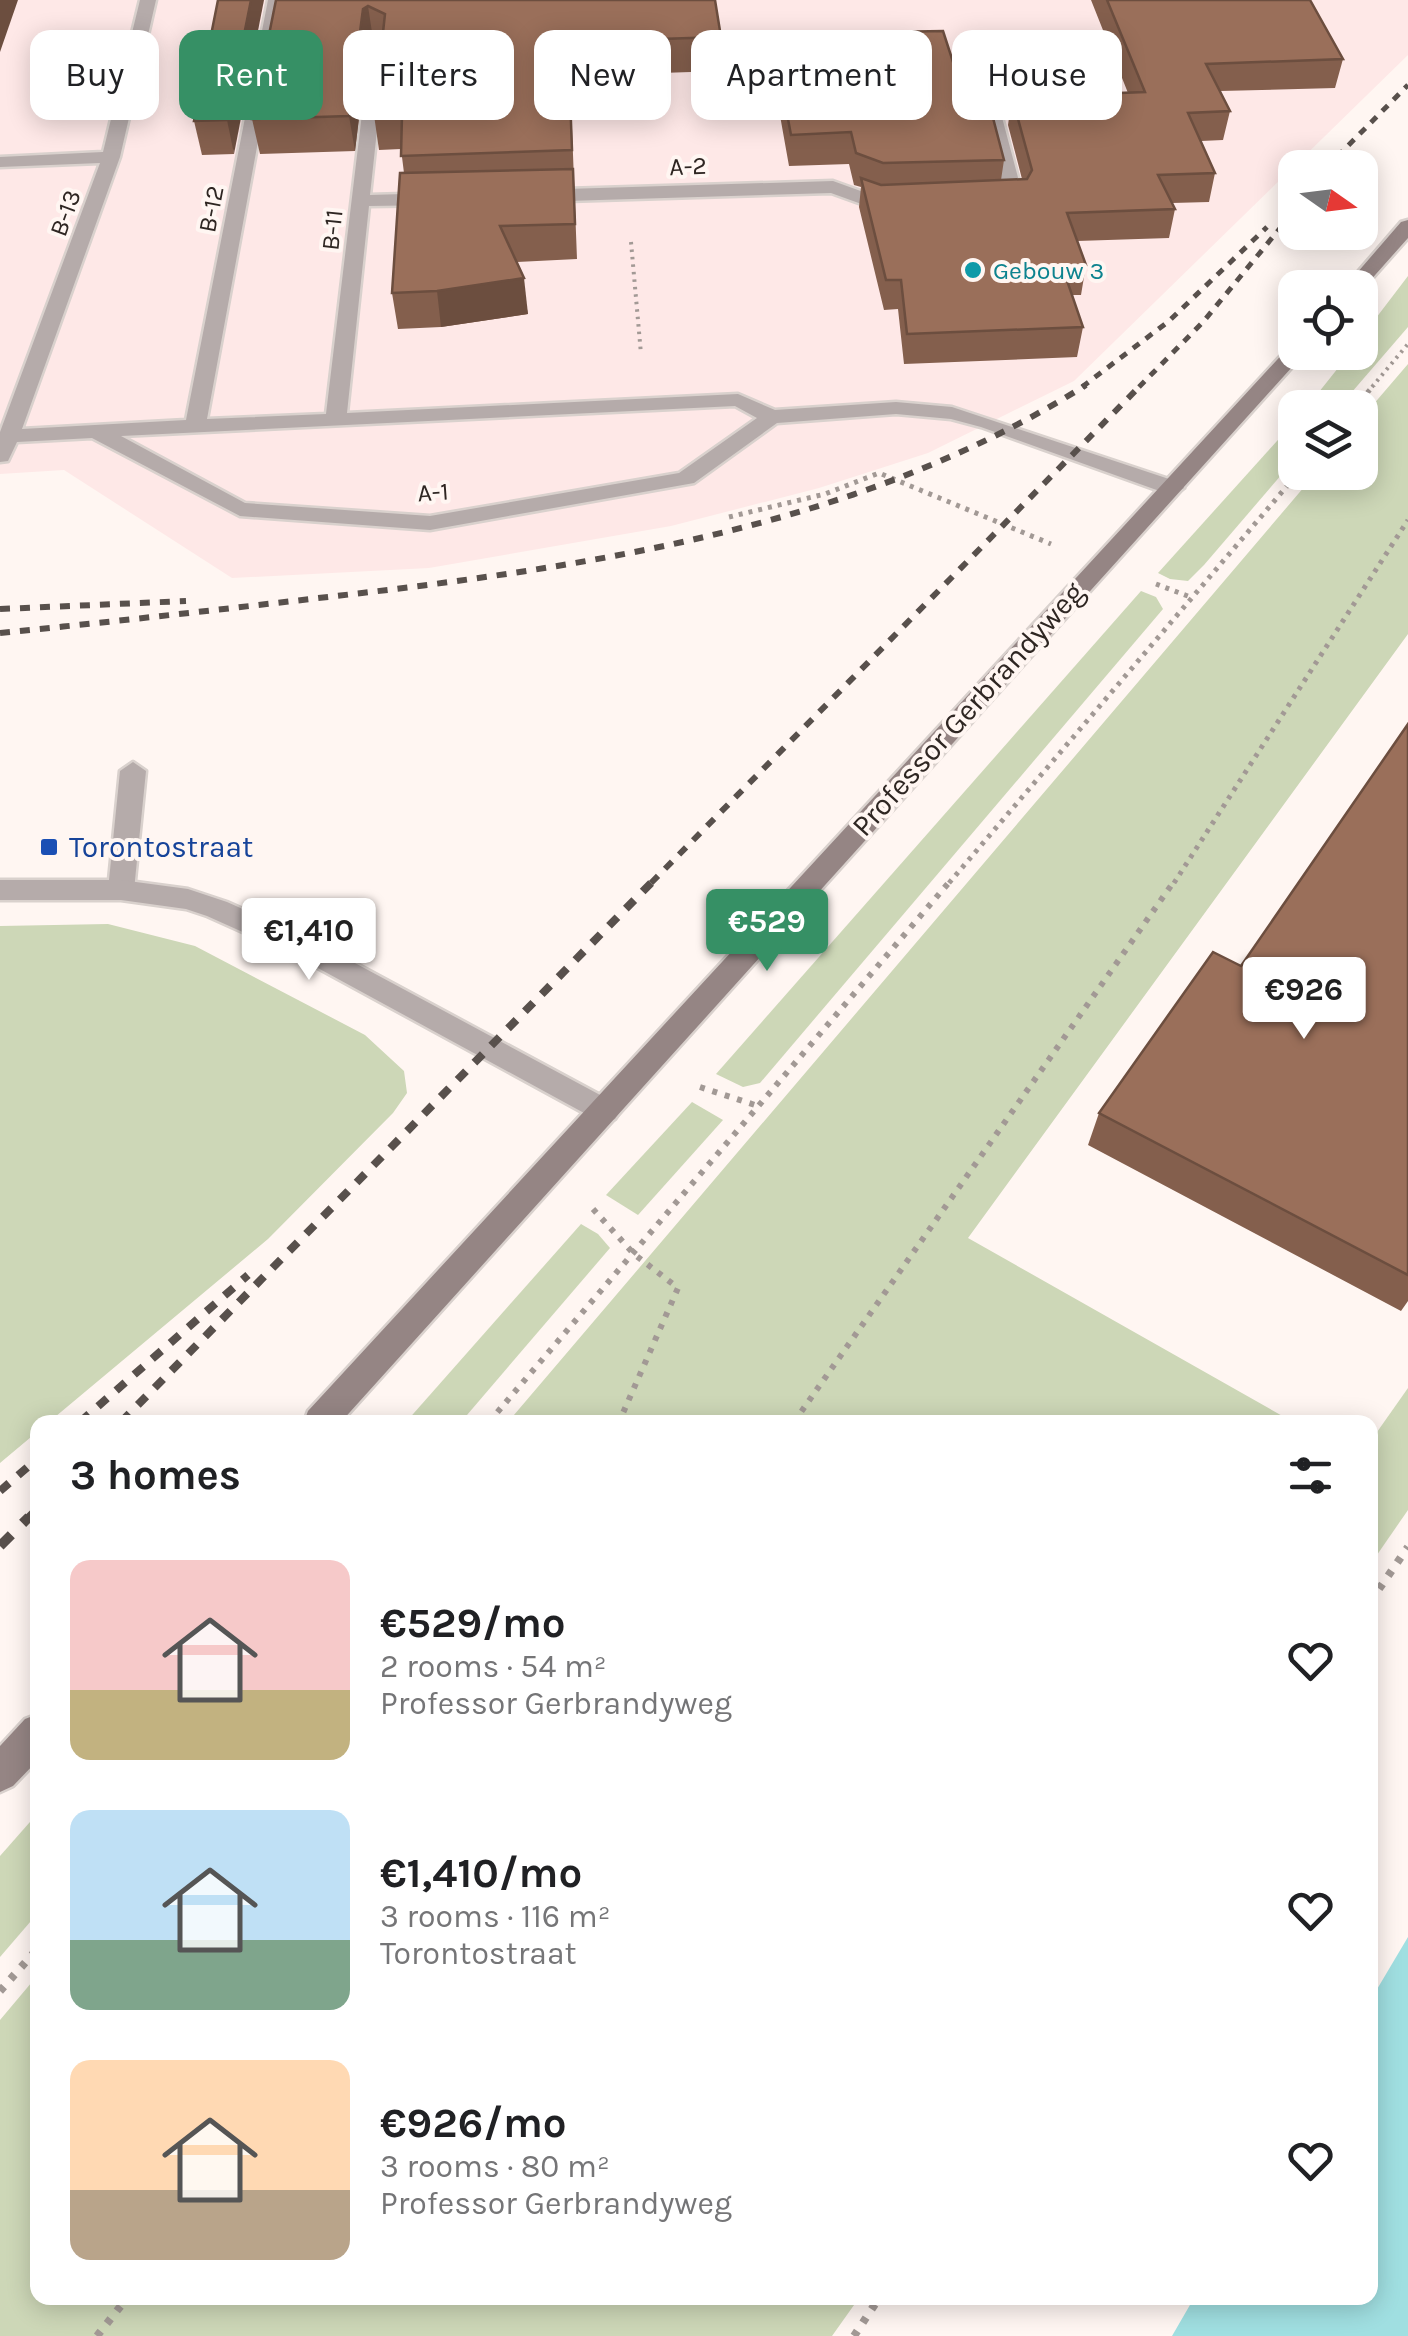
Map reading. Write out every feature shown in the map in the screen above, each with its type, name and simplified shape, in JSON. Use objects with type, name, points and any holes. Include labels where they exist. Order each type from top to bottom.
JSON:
[{"type":"street","name":"B-13","points":[[4,446],[111,157],[148,0]]},
{"type":"street","name":"B-12","points":[[195,427],[276,0]]},
{"type":"street","name":"B-11","points":[[336,420],[369,120]]},
{"type":"street","points":[[976,201],[1014,200],[994,120]]},
{"type":"street","points":[[0,162],[111,157]]},
{"type":"street","name":"A-2","points":[[518,196],[830,178],[878,204],[917,202]]},
{"type":"street","points":[[360,201],[459,198]]},
{"type":"street","points":[[1369,270],[1408,226]]},
{"type":"street","name":"Professor Gerbrandyweg","points":[[326,1415],[1279,370]]},
{"type":"street","points":[[4,446],[96,432],[738,400],[772,417],[896,408],[952,413],[1173,488]]},
{"type":"street","name":"A-1","points":[[96,432],[240,508],[430,523],[686,478],[772,417]]},
{"type":"street","points":[[120,890],[133,771]]},
{"type":"street","points":[[0,890],[120,890],[188,899],[263,927],[604,1111]]},
{"type":"street","points":[[0,1774],[30,1741]]},
{"type":"path","points":[[1369,390],[1408,344]]},
{"type":"path","points":[[725,518],[824,494],[879,473],[1193,598]]},
{"type":"path","points":[[495,1415],[1284,490]]},
{"type":"path","points":[[799,1415],[1144,929],[1408,520]]},
{"type":"path","points":[[622,1415],[678,1288],[634,1254]]},
{"type":"path","points":[[1378,1590],[1408,1547]]},
{"type":"path","points":[[0,1992],[30,1957]]},
{"type":"path","points":[[97,2336],[121,2305]]},
{"type":"path","points":[[854,2336],[874,2305]]},
{"type":"shaded area","points":[[0,0],[1408,0],[1408,55],[1311,150],[1278,150],[1278,182],[1074,381],[928,453],[819,488],[671,526],[429,568],[232,578],[64,470],[0,474]]},
{"type":"green space","points":[[1408,276],[1408,327],[1378,362],[1378,315]]},
{"type":"green space","points":[[1408,364],[1408,634],[968,1238],[1281,1415],[514,1415],[1302,490],[1378,490],[1378,399]]},
{"type":"green space","points":[[1336,370],[1371,370],[1354,390],[1321,390]]},
{"type":"green space","points":[[1278,440],[1278,479],[1204,565],[1188,581],[1158,573]]},
{"type":"green space","points":[[1141,591],[1156,597],[1163,609],[760,1083],[743,1087],[716,1074]]},
{"type":"green space","points":[[108,924],[195,946],[365,1035],[404,1071],[407,1093],[393,1113],[268,1239],[57,1415],[30,1415],[30,1438],[0,1463],[0,926]]},
{"type":"green space","points":[[692,1102],[723,1120],[638,1215],[606,1195]]},
{"type":"green space","points":[[581,1224],[598,1234],[610,1248],[467,1415],[412,1415]]},
{"type":"green space","points":[[1408,1388],[1408,1510],[1378,1553],[1378,1431]]},
{"type":"green space","points":[[30,1822],[30,1922],[0,1957],[0,1856]]},
{"type":"green space","points":[[30,1984],[30,2305],[854,2305],[832,2336],[0,2336],[0,2020]]},
{"type":"water","points":[[1408,1937],[1408,2336],[1172,2336],[1190,2305],[1378,2305],[1378,1988]]},
{"type":"building","points":[[218,0],[251,0],[245,30],[212,30]]},
{"type":"building","points":[[276,0],[715,0],[720,30],[691,30],[691,38],[671,39],[671,30],[534,30],[534,120],[571,120],[572,150],[401,156],[402,120],[514,120],[514,30],[383,30],[385,14],[368,6],[363,9],[360,30],[343,30],[343,116],[323,117],[323,30],[270,30]]},
{"type":"building","points":[[1107,0],[1310,0],[1343,59],[1206,64],[1230,111],[1188,113],[1215,173],[1158,175],[1175,209],[1067,213],[1086,265],[1062,266],[1083,327],[907,334],[901,280],[886,280],[861,178],[881,185],[1027,179],[1032,170],[1018,120],[1122,120],[1122,93],[1145,92]]},
{"type":"building","points":[[932,31],[943,31],[952,59],[952,120],[994,120],[1004,160],[883,163],[856,153],[851,132],[791,135],[788,120],[932,120]]},
{"type":"building","points":[[573,169],[575,224],[500,226],[524,278],[437,291],[392,293],[400,173]]},
{"type":"building","points":[[1408,724],[1408,1275],[1099,1113],[1213,952],[1241,966]]},
{"type":"railway","points":[[1344,150],[1408,85]]},
{"type":"railway","points":[[1082,387],[1169,321],[1267,227]]},
{"type":"railway","points":[[1139,387],[1203,322],[1278,231]]},
{"type":"railway","points":[[0,633],[456,581],[644,550],[736,529],[827,503],[916,471],[1003,432],[1086,385]]},
{"type":"railway","points":[[651,883],[1141,385]]},
{"type":"railway","points":[[0,609],[186,601]]},
{"type":"railway","points":[[128,1415],[654,880]]},
{"type":"railway","points":[[88,1415],[248,1275]]},
{"type":"railway","points":[[0,1491],[30,1465]]},
{"type":"railway","points":[[0,1546],[30,1516]]},
{"type":"place","name":"Gebouw 3","points":[[973,270]]},
{"type":"place","name":"Torontostraat","points":[[49,847]]}]
